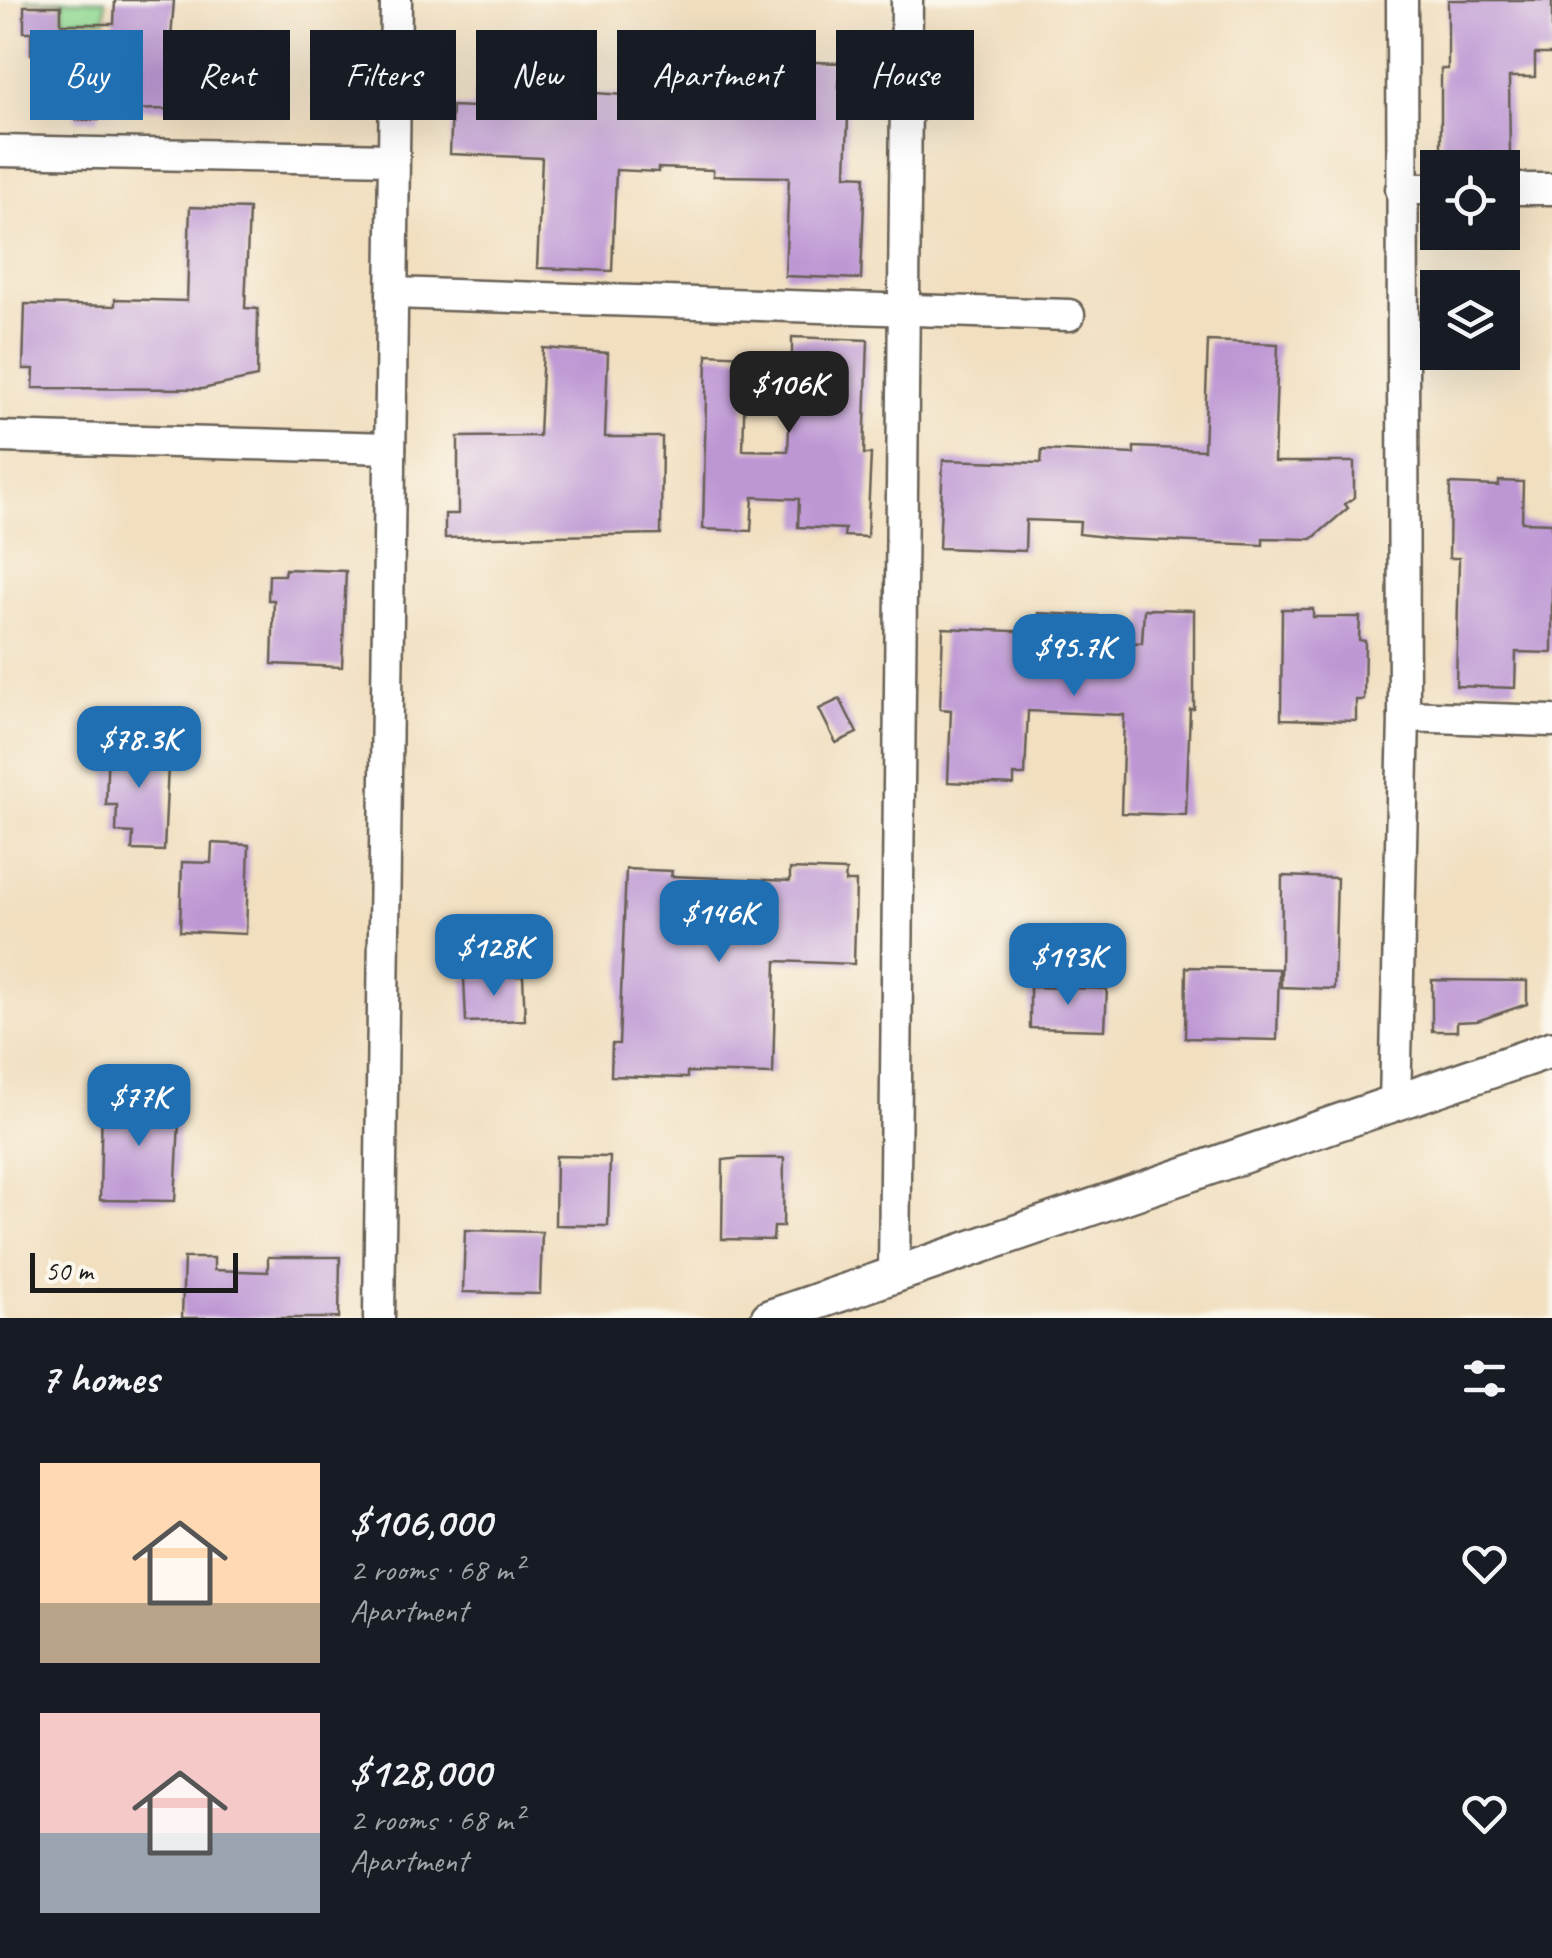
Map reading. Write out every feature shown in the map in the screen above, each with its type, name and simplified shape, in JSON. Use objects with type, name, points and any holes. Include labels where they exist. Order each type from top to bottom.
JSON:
[{"type":"street","points":[[379,1318],[396,0]]},
{"type":"street","points":[[894,1275],[907,0]]},
{"type":"street","points":[[1394,1104],[1404,716],[1402,0]]},
{"type":"street","points":[[0,151],[394,159]]},
{"type":"street","points":[[1401,189],[1420,189]]},
{"type":"street","points":[[1520,189],[1552,189]]},
{"type":"street","points":[[392,293],[1070,315]]},
{"type":"street","points":[[0,438],[390,448]]},
{"type":"street","points":[[1404,716],[1552,720]]},
{"type":"street","points":[[769,1318],[1552,1049]]},
{"type":"green space","points":[[24,0],[105,0],[105,20],[63,20],[63,1]]},
{"type":"building","points":[[115,0],[174,0],[172,30],[163,30],[163,109],[143,109],[143,30],[24,32],[24,6],[61,6],[61,24],[114,24]]},
{"type":"building","points":[[1448,0],[1552,0],[1552,54],[1535,54],[1535,77],[1509,77],[1510,150],[1441,150],[1441,69],[1448,69]]},
{"type":"building","points":[[816,62],[836,63],[836,120],[848,120],[846,175],[865,176],[861,279],[785,276],[789,177],[713,176],[713,170],[658,168],[658,172],[616,170],[612,271],[537,268],[542,158],[450,154],[456,106],[474,107],[476,91],[476,120],[597,120],[597,93],[617,95],[617,120],[816,120]]},
{"type":"building","points":[[190,207],[249,209],[245,308],[258,309],[257,377],[202,389],[33,388],[34,369],[23,369],[25,304],[115,306],[115,299],[187,301]]},
{"type":"building","points":[[792,337],[868,340],[864,454],[871,454],[867,537],[844,536],[845,529],[798,527],[799,499],[753,497],[751,531],[703,529],[707,354],[792,358]],"holes":[[[745,383],[791,386],[788,451],[743,450]]]},
{"type":"building","points":[[1208,341],[1278,344],[1274,462],[1354,462],[1354,498],[1312,539],[1263,538],[1263,545],[1122,539],[1079,534],[1080,522],[1026,520],[1025,551],[939,548],[943,460],[1041,463],[1042,450],[1134,454],[1134,447],[1204,450]]},
{"type":"building","points":[[543,348],[608,353],[605,437],[662,437],[661,534],[445,538],[445,514],[458,514],[458,437],[539,436]]},
{"type":"building","points":[[1499,481],[1523,482],[1522,522],[1552,523],[1552,653],[1516,652],[1515,688],[1456,686],[1459,558],[1449,558],[1450,484],[1499,486]]},
{"type":"building","points":[[285,569],[346,571],[342,667],[272,664],[274,600],[268,600],[269,575],[284,575]]},
{"type":"building","points":[[1144,609],[1194,610],[1194,709],[1190,709],[1186,815],[1121,813],[1124,715],[1028,711],[1025,775],[1014,775],[1014,785],[948,782],[951,710],[940,709],[943,628],[1037,632],[1038,613],[1098,616],[1097,641],[1142,643]]},
{"type":"building","points":[[1282,609],[1313,609],[1313,617],[1360,617],[1359,640],[1365,641],[1364,700],[1356,700],[1356,721],[1281,719]]},
{"type":"building","points":[[840,699],[857,733],[836,743],[819,709]]},
{"type":"building","points":[[108,741],[169,744],[164,851],[132,850],[133,833],[116,832],[117,805],[106,805]]},
{"type":"building","points":[[212,843],[249,845],[246,934],[180,931],[182,862],[211,863]]},
{"type":"building","points":[[626,869],[672,871],[671,876],[790,881],[790,869],[846,871],[845,882],[856,882],[854,964],[776,961],[773,1074],[687,1072],[687,1078],[611,1076],[612,1044],[619,1044]]},
{"type":"building","points":[[1282,876],[1337,878],[1334,989],[1281,987]]},
{"type":"building","points":[[1186,967],[1279,969],[1277,1040],[1185,1038]]},
{"type":"building","points":[[523,976],[525,1020],[466,1022],[464,978]]},
{"type":"building","points":[[1432,980],[1527,981],[1527,1004],[1477,1021],[1457,1022],[1457,1031],[1432,1031]]},
{"type":"building","points":[[1030,987],[1107,989],[1105,1030],[1030,1028]]},
{"type":"building","points":[[102,1097],[180,1101],[175,1201],[100,1200]]},
{"type":"building","points":[[556,1156],[610,1157],[608,1226],[555,1225]]},
{"type":"building","points":[[784,1158],[783,1227],[774,1227],[773,1240],[722,1239],[723,1160]]},
{"type":"building","points":[[465,1230],[542,1232],[540,1294],[463,1292]]},
{"type":"building","points":[[268,1257],[340,1257],[339,1318],[182,1318],[184,1258],[214,1258],[214,1270],[268,1272]]}]
